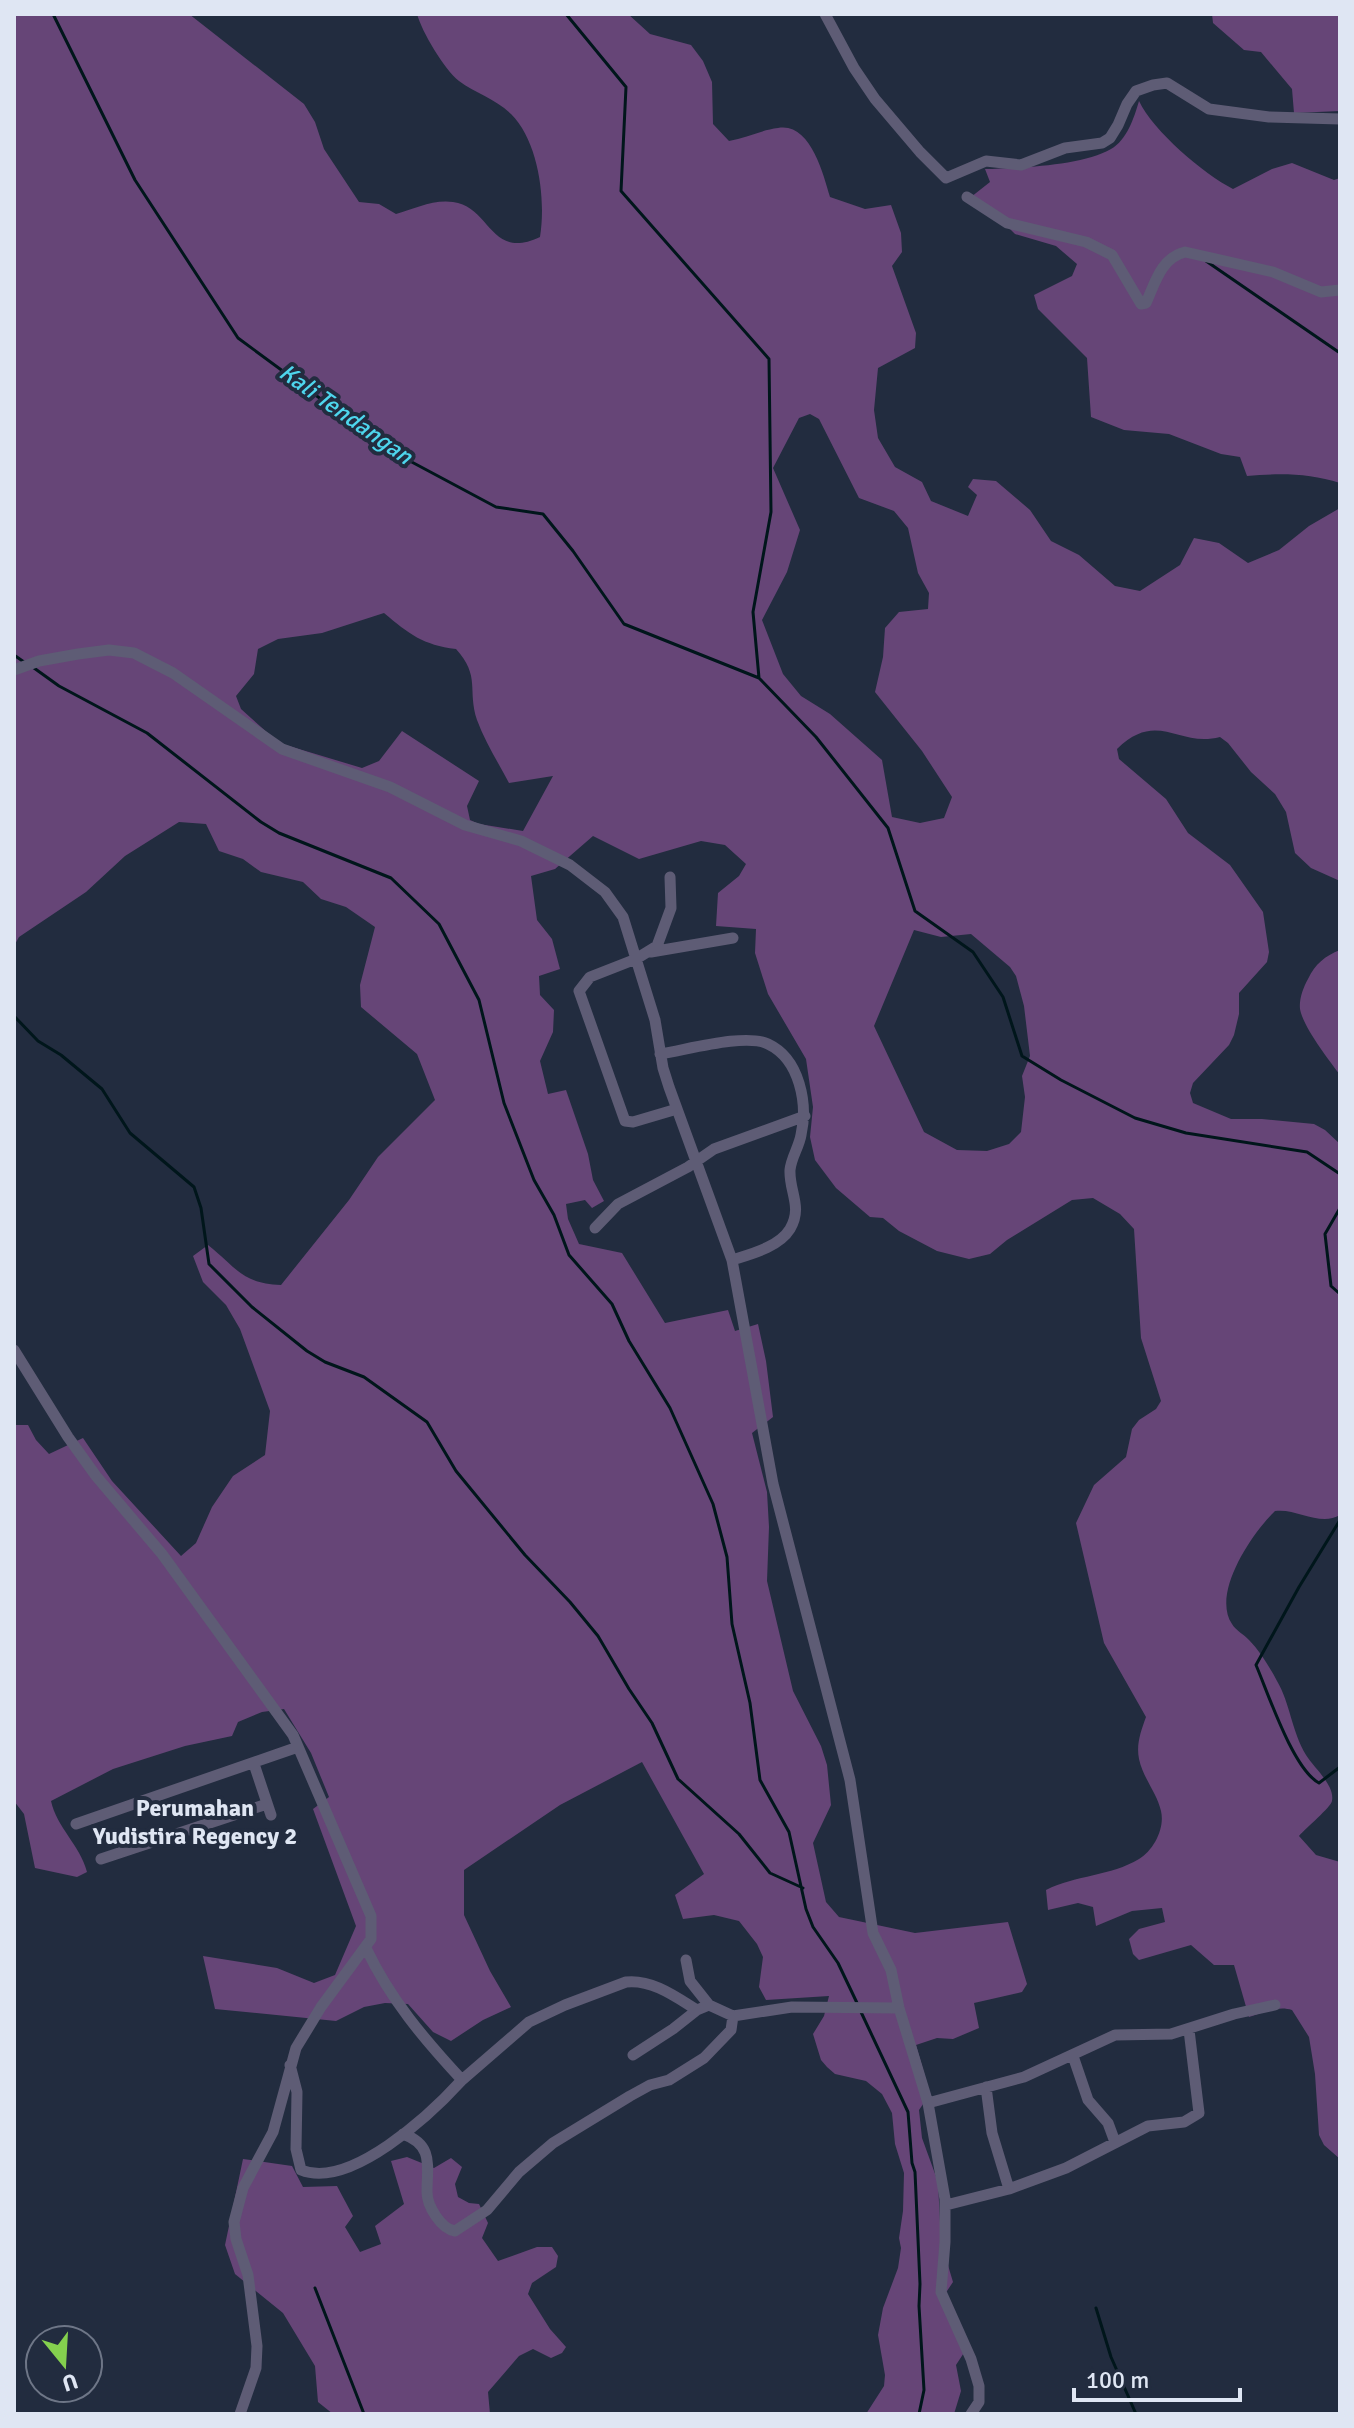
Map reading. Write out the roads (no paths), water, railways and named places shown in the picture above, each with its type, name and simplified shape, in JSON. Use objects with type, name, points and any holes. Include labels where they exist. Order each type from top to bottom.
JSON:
[{"type":"street","points":[[825,14],[875,99],[946,178],[986,161],[1021,165],[1065,148],[1102,143],[1110,138],[1136,91],[1153,85],[1167,83],[1209,109],[1269,117],[1340,119]]},
{"type":"street","points":[[967,197],[1007,223],[1086,242],[1112,255],[1141,304],[1147,301],[1164,266],[1173,257],[1185,252],[1273,272],[1321,292],[1340,290]]},
{"type":"street","points":[[17,669],[39,661],[109,650],[134,653],[173,673],[282,749],[381,783],[465,825],[521,841],[546,852],[570,865],[605,892],[623,917],[642,956],[660,1054],[677,1109],[732,1260],[773,1484],[850,1780],[873,1933],[891,1970],[899,2008],[928,2103],[946,2205],[941,2292],[971,2359],[979,2386],[979,2402],[971,2414]]},
{"type":"street","points":[[642,956],[657,946],[668,918],[670,877]]},
{"type":"street","points":[[677,1109],[633,1122],[625,1121],[579,991],[590,977],[642,956],[733,938]]},
{"type":"street","points":[[660,1054],[737,1041],[761,1041],[780,1052],[800,1086],[805,1116],[790,1171],[797,1208],[790,1230],[765,1248],[732,1260]]},
{"type":"street","points":[[595,1228],[618,1204],[688,1167],[697,1159],[740,1138],[805,1116]]},
{"type":"street","points":[[14,1350],[96,1476],[171,1566],[272,1703],[298,1747],[366,1903],[372,1929],[366,1948],[308,2027],[290,2064],[273,2132],[243,2188],[234,2222],[236,2239],[248,2275],[257,2346],[256,2368],[240,2414]]},
{"type":"street","points":[[76,1824],[298,1747]]},
{"type":"street","points":[[101,1859],[269,1810],[254,1764]]},
{"type":"street","points":[[366,1948],[381,1980],[402,2011],[462,2080]]},
{"type":"street","points":[[686,1960],[689,1979],[703,2008]]},
{"type":"street","points":[[290,2064],[297,2092],[296,2149],[301,2170],[325,2173],[342,2171],[403,2134],[529,2022],[626,1982],[653,1985],[703,2008],[733,2016],[792,2007],[899,2008]]},
{"type":"street","points":[[928,2103],[1024,2077],[1115,2035],[1171,2034],[1275,2005]]},
{"type":"street","points":[[633,2055],[703,2008]]},
{"type":"street","points":[[403,2134],[416,2139],[423,2148],[429,2173],[429,2203],[443,2226],[455,2231],[487,2210],[519,2172],[553,2143],[630,2096],[650,2085],[669,2080],[704,2058],[731,2030],[733,2016]]},
{"type":"street","points":[[946,2205],[1009,2189],[1066,2168],[1148,2126],[1184,2122],[1199,2113],[1189,2030]]},
{"type":"street","points":[[1073,2056],[1088,2100],[1108,2123],[1115,2142]]},
{"type":"street","points":[[986,2087],[992,2133],[1009,2189]]},
{"type":"waterway","name":"Kali Tendangan","points":[[53,14],[135,180],[238,338],[393,452],[496,507],[543,514],[624,624],[759,678]]},
{"type":"waterway","points":[[566,14],[626,87],[621,191],[769,359],[771,512],[753,612],[759,678],[816,737],[888,828],[915,911],[973,952],[1003,997],[1022,1056],[1135,1118],[1186,1133],[1307,1152],[1340,1174]]},
{"type":"waterway","points":[[1206,261],[1340,353]]},
{"type":"waterway","points":[[14,655],[24,662]]},
{"type":"waterway","points":[[34,668],[59,686],[147,733],[279,833],[391,878],[439,924],[479,1000],[504,1103],[534,1180],[554,1215],[569,1255],[612,1304],[629,1341],[670,1408],[713,1504],[727,1557],[732,1624],[750,1703],[760,1780],[789,1832],[813,1927],[838,1963],[858,2005]]},
{"type":"waterway","points":[[14,1016],[38,1041],[61,1055],[102,1089],[130,1133],[194,1187],[201,1208],[209,1264],[252,1307],[307,1351],[325,1362],[364,1377],[427,1422],[456,1471],[525,1555],[598,1636],[652,1723],[678,1779],[739,1834],[770,1873],[803,1888]]},
{"type":"waterway","points":[[1340,1208],[1325,1234],[1331,1286],[1340,1294]]},
{"type":"waterway","points":[[1340,1520],[1256,1665],[1282,1729],[1309,1775],[1319,1783],[1340,1767]]},
{"type":"waterway","points":[[861,2012],[908,2112],[915,2172],[924,2390],[919,2414]]},
{"type":"waterway","points":[[315,2288],[364,2414]]},
{"type":"waterway","points":[[1096,2308],[1111,2357],[1136,2414]]},
{"type":"district","name":"Perumahan Yudistira Regency 2","points":[[195,1822]]}]
